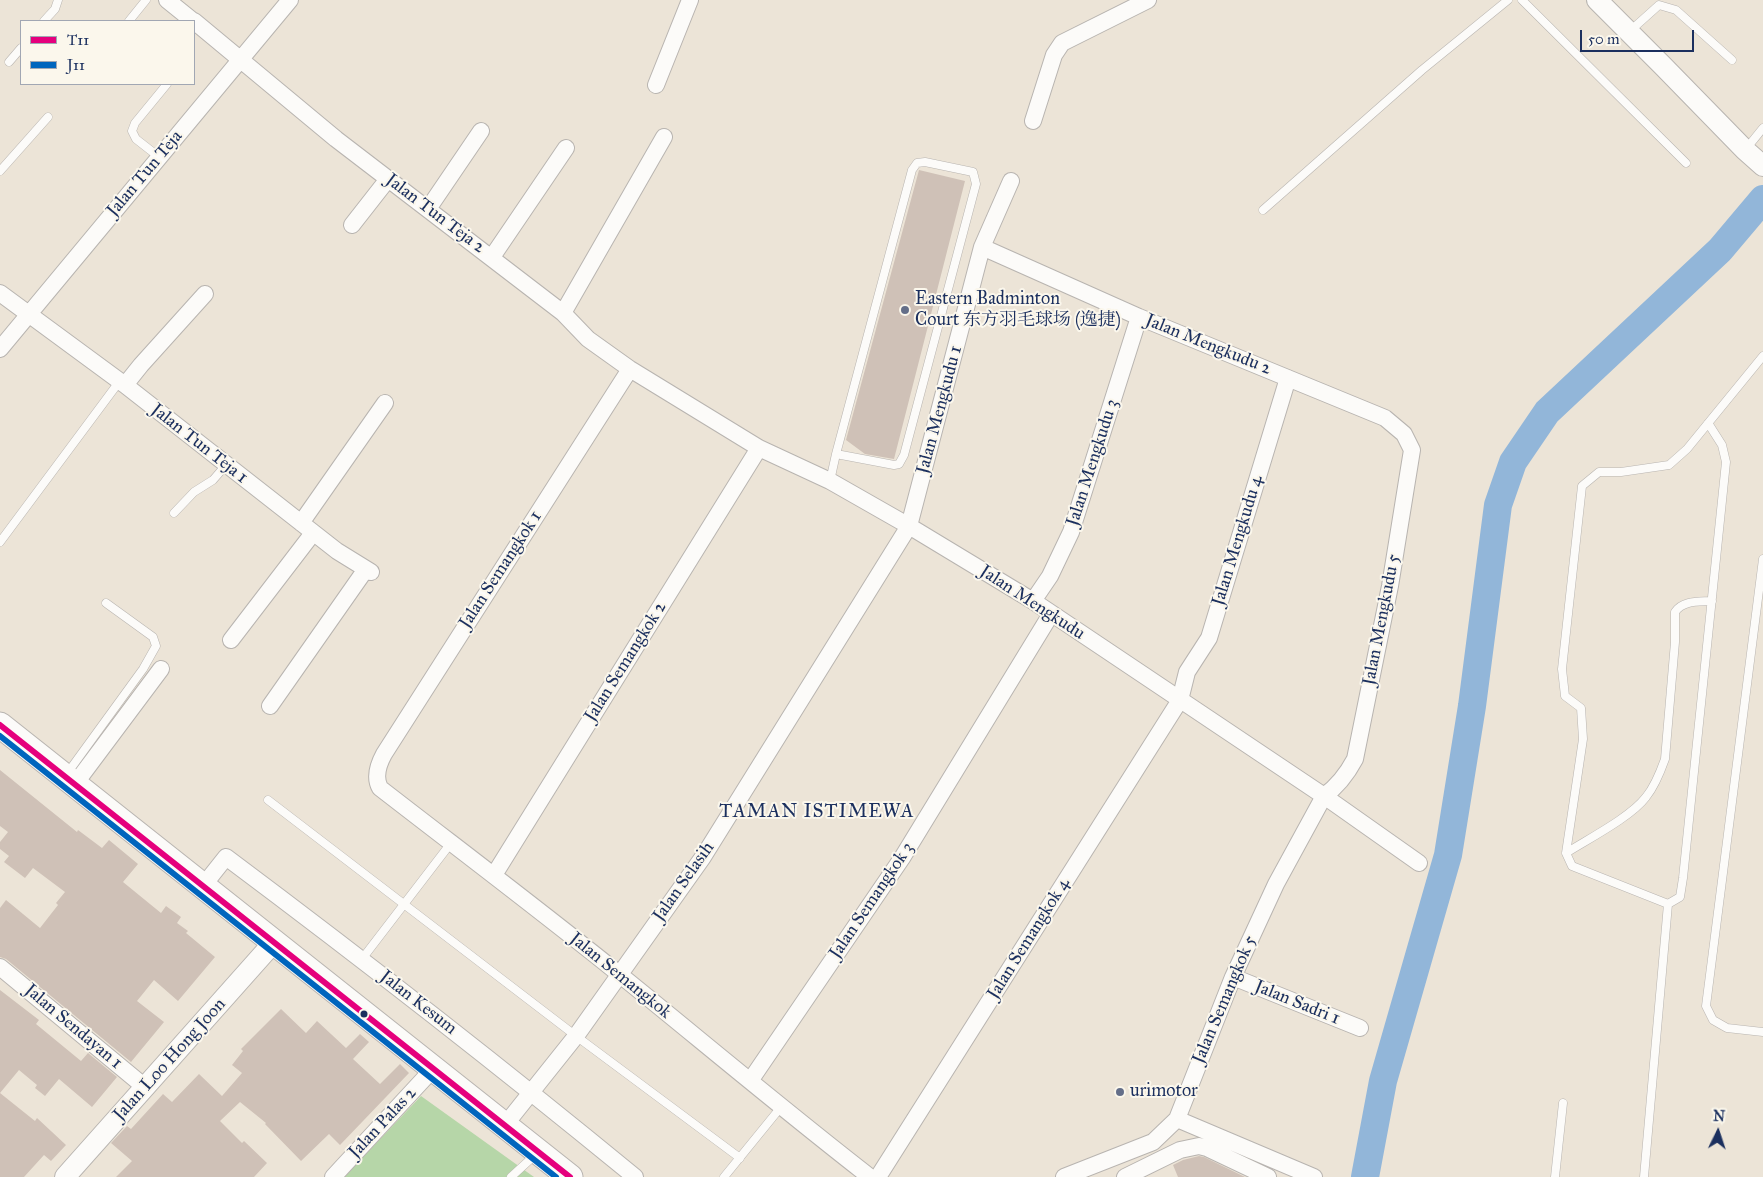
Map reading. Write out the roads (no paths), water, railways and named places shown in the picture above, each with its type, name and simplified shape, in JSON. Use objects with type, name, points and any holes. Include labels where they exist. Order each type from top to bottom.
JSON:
[{"type":"main road","points":[[0,725],[570,1177]]},
{"type":"street","name":"Jalan Tun Teja 2","points":[[167,0],[193,20]]},
{"type":"street","name":"Jalan Tun Teja","points":[[0,349],[290,0]]},
{"type":"street","points":[[656,85],[690,0]]},
{"type":"street","points":[[1033,121],[1054,55],[1062,44],[1148,0]]},
{"type":"street","points":[[1597,0],[1763,166]]},
{"type":"street","name":"Jalan Tun Teja 2","points":[[195,22],[336,139],[492,257],[563,313],[588,339],[630,369]]},
{"type":"street","points":[[428,209],[481,132]]},
{"type":"street","points":[[563,313],[664,137]]},
{"type":"street","points":[[492,257],[566,148]]},
{"type":"street","points":[[352,225],[388,179]]},
{"type":"street","name":"Jalan Mengkudu 1","points":[[909,526],[982,247],[1011,181]]},
{"type":"street","name":"Jalan Mengkudu 2","points":[[982,247],[1139,317],[1385,418],[1404,434]]},
{"type":"street","name":"Jalan Tun Teja 1","points":[[0,293],[122,384],[337,551],[368,570],[270,706]]},
{"type":"street","points":[[122,384],[205,294]]},
{"type":"street","name":"Jalan Mengkudu 3","points":[[1033,602],[1054,569],[1071,532],[1139,317]]},
{"type":"street","name":"Jalan Mengkudu","points":[[630,369],[758,448],[830,481],[909,526],[1033,602],[1324,796],[1419,863]]},
{"type":"street","name":"Jalan Semangkok 1","points":[[377,773],[379,762],[384,754],[630,369]]},
{"type":"street","name":"Jalan Mengkudu 4","points":[[1180,700],[1187,672],[1209,638],[1288,378]]},
{"type":"street","points":[[231,640],[307,528],[385,403]]},
{"type":"street","name":"Jalan Mengkudu 5","points":[[1324,796],[1342,780],[1350,770],[1355,759],[1390,586],[1412,450],[1404,434]]},
{"type":"street","name":"Jalan Semangkok 2","points":[[494,875],[758,448]]},
{"type":"street","name":"Jalan Selasih","points":[[505,1125],[576,1036],[703,857],[909,526]]},
{"type":"street","name":"Jalan Semangkok 3","points":[[750,1081],[902,858],[1051,614]]},
{"type":"street","points":[[70,780],[161,669]]},
{"type":"street","name":"Jalan Semangkok 4","points":[[878,1177],[1180,700]]},
{"type":"street","name":"Jalan Semangkok","points":[[377,773],[380,788],[619,974],[781,1107],[870,1177]]},
{"type":"street","name":"Jalan Semangkok 5","points":[[1064,1177],[1153,1142],[1177,1119],[1233,977],[1276,884],[1324,796]]},
{"type":"street","name":"Jalan Kesum","points":[[203,886],[226,857],[362,959],[532,1092],[635,1177]]},
{"type":"street","name":"Jalan Loo Hong Joon","points":[[65,1177],[274,942]]},
{"type":"street","name":"Jalan Sendayan 1","points":[[0,967],[146,1088]]},
{"type":"street","name":"Jalan Sadri 1","points":[[1233,977],[1360,1028]]},
{"type":"street","name":"Jalan Palas 2","points":[[333,1177],[433,1068]]},
{"type":"street","points":[[1177,1119],[1314,1177]]},
{"type":"street","points":[[1125,1177],[1180,1150],[1198,1146],[1207,1148],[1268,1177]]},
{"type":"lane","points":[[45,20],[55,9],[58,0]]},
{"type":"lane","points":[[130,20],[146,0]]},
{"type":"lane","points":[[1263,210],[1422,70],[1508,0]]},
{"type":"lane","points":[[1522,0],[1686,163]]},
{"type":"lane","points":[[1628,32],[1659,4],[1676,10],[1732,60]]},
{"type":"lane","points":[[9,62],[20,49]]},
{"type":"lane","points":[[159,157],[136,139],[132,131],[135,123],[166,85]]},
{"type":"lane","points":[[0,171],[48,117]]},
{"type":"lane","points":[[1745,150],[1763,128]]},
{"type":"lane","points":[[830,481],[836,454],[912,170],[917,164],[925,162],[973,172],[976,184],[904,455],[898,464],[894,465],[836,454]]},
{"type":"lane","points":[[1668,904],[1572,866],[1566,853],[1583,740],[1581,708],[1565,696],[1562,669],[1582,486],[1599,472],[1621,472],[1669,465],[1687,449],[1763,356]]},
{"type":"lane","points":[[0,542],[122,384]]},
{"type":"lane","points":[[1668,904],[1680,897],[1684,878],[1726,462],[1722,445],[1708,423]]},
{"type":"lane","points":[[174,513],[194,492],[214,480],[226,465]]},
{"type":"lane","points":[[1763,559],[1706,1006],[1713,1020],[1727,1028],[1763,1032]]},
{"type":"lane","points":[[1566,853],[1632,811],[1645,798],[1659,776],[1665,759],[1675,642],[1675,612],[1677,608],[1686,603],[1712,601]]},
{"type":"lane","points":[[70,780],[156,646],[155,640],[147,633],[106,603]]},
{"type":"lane","points":[[268,800],[576,1036],[740,1158]]},
{"type":"lane","points":[[362,959],[451,843]]},
{"type":"lane","points":[[1644,1177],[1668,904]]},
{"type":"lane","points":[[1555,1177],[1563,1103]]},
{"type":"lane","points":[[724,1177],[781,1107]]},
{"type":"lane","points":[[511,1177],[538,1152]]},
{"type":"waterway","points":[[1365,1177],[1383,1081],[1448,855],[1472,706],[1498,505],[1513,462],[1547,412],[1720,250],[1763,199]]},
{"type":"place","name":"Eastern Badminton Court 东方羽毛球场 (逸捷)","points":[[905,310]]},
{"type":"place","name":"urimotor","points":[[1120,1092]]},
{"type":"district","name":"TAMAN ISTIMEWA","points":[[817,812]]}]
